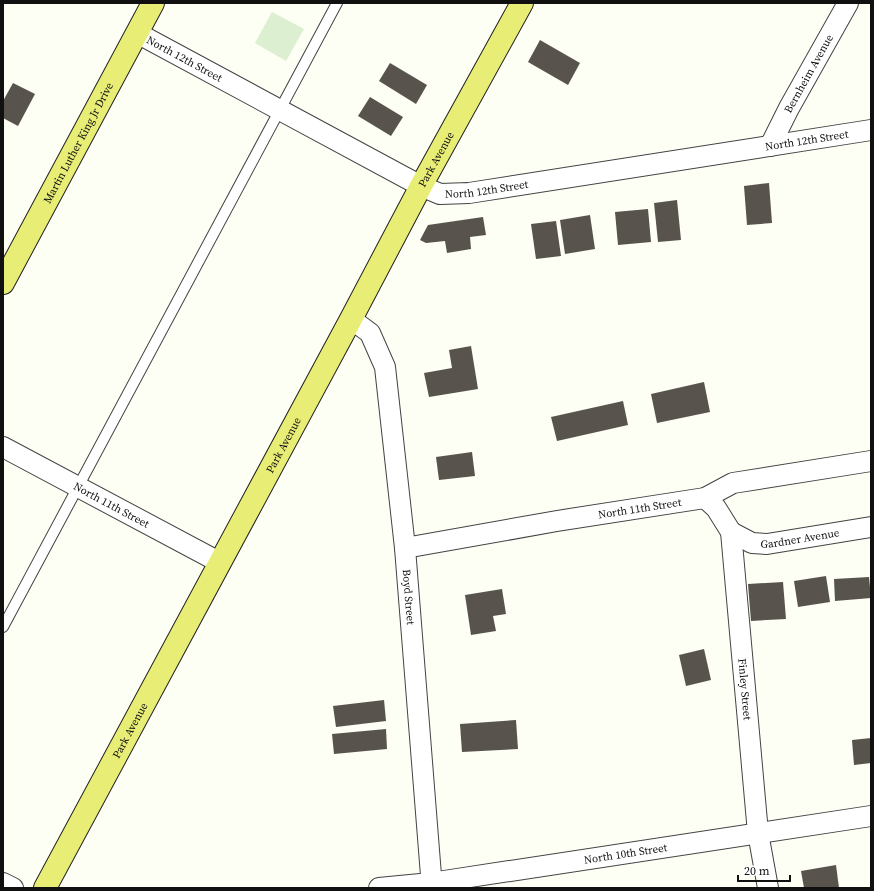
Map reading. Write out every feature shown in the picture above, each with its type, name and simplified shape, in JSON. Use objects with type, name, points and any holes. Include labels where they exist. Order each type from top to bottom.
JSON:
[{"type":"main road","name":"Martin Luther King Jr Drive","points":[[3,283],[153,3]]},
{"type":"main road","name":"Park Avenue","points":[[45,888],[421,186],[522,3]]},
{"type":"street","name":"Bernheim Avenue","points":[[770,146],[792,102],[848,3]]},
{"type":"street","name":"North 12th Street","points":[[137,33],[421,186],[440,194],[469,193],[871,130]]},
{"type":"street","name":"Boyd Street","points":[[351,319],[370,333],[385,367],[406,548],[432,886]]},
{"type":"street","name":"North 11th Street","points":[[3,447],[219,562]]},
{"type":"street","name":"North 11th Street","points":[[406,548],[557,521],[706,498],[733,483],[871,461]]},
{"type":"street","name":"Finley Street","points":[[706,498],[716,508],[731,532],[758,834],[768,888]]},
{"type":"street","name":"Gardner Avenue","points":[[731,532],[752,543],[767,544],[871,527]]},
{"type":"street","name":"North 10th Street","points":[[379,888],[432,886],[871,816]]},
{"type":"street","points":[[3,883],[13,888]]},
{"type":"lane","points":[[3,627],[337,3]]},
{"type":"green space","points":[[272,12],[304,29],[286,61],[255,43]]},
{"type":"building","points":[[540,40],[580,63],[568,85],[528,62]]},
{"type":"building","points":[[390,63],[427,85],[416,104],[379,81]]},
{"type":"building","points":[[13,83],[35,94],[18,126],[3,118],[3,101]]},
{"type":"building","points":[[370,97],[403,117],[391,136],[358,116]]},
{"type":"building","points":[[769,183],[772,223],[747,225],[744,186]]},
{"type":"building","points":[[677,200],[681,240],[658,242],[654,203]]},
{"type":"building","points":[[648,209],[651,242],[618,245],[615,212]]},
{"type":"building","points":[[590,215],[595,249],[565,254],[560,220]]},
{"type":"building","points":[[483,217],[486,235],[470,237],[471,249],[447,253],[445,241],[426,243],[420,240],[428,225]]},
{"type":"building","points":[[556,221],[561,256],[536,259],[531,224]]},
{"type":"building","points":[[471,346],[478,389],[429,397],[424,373],[452,368],[449,350]]},
{"type":"building","points":[[704,382],[710,412],[657,423],[651,394]]},
{"type":"building","points":[[623,401],[628,425],[557,441],[551,417]]},
{"type":"building","points":[[472,452],[475,476],[439,480],[436,457]]},
{"type":"building","points":[[826,576],[830,602],[798,607],[794,581]]},
{"type":"building","points":[[869,577],[871,598],[835,601],[834,579]]},
{"type":"building","points":[[783,582],[786,619],[751,621],[748,584]]},
{"type":"building","points":[[502,589],[506,614],[493,616],[496,631],[471,635],[465,595]]},
{"type":"building","points":[[704,649],[711,680],[686,686],[679,655]]},
{"type":"building","points":[[384,700],[386,721],[336,727],[333,706]]},
{"type":"building","points":[[516,720],[518,749],[462,752],[460,724]]},
{"type":"building","points":[[386,729],[387,749],[334,754],[332,734]]},
{"type":"building","points":[[871,738],[871,763],[854,765],[852,740]]},
{"type":"building","points":[[836,865],[839,888],[804,888],[801,871]]}]
